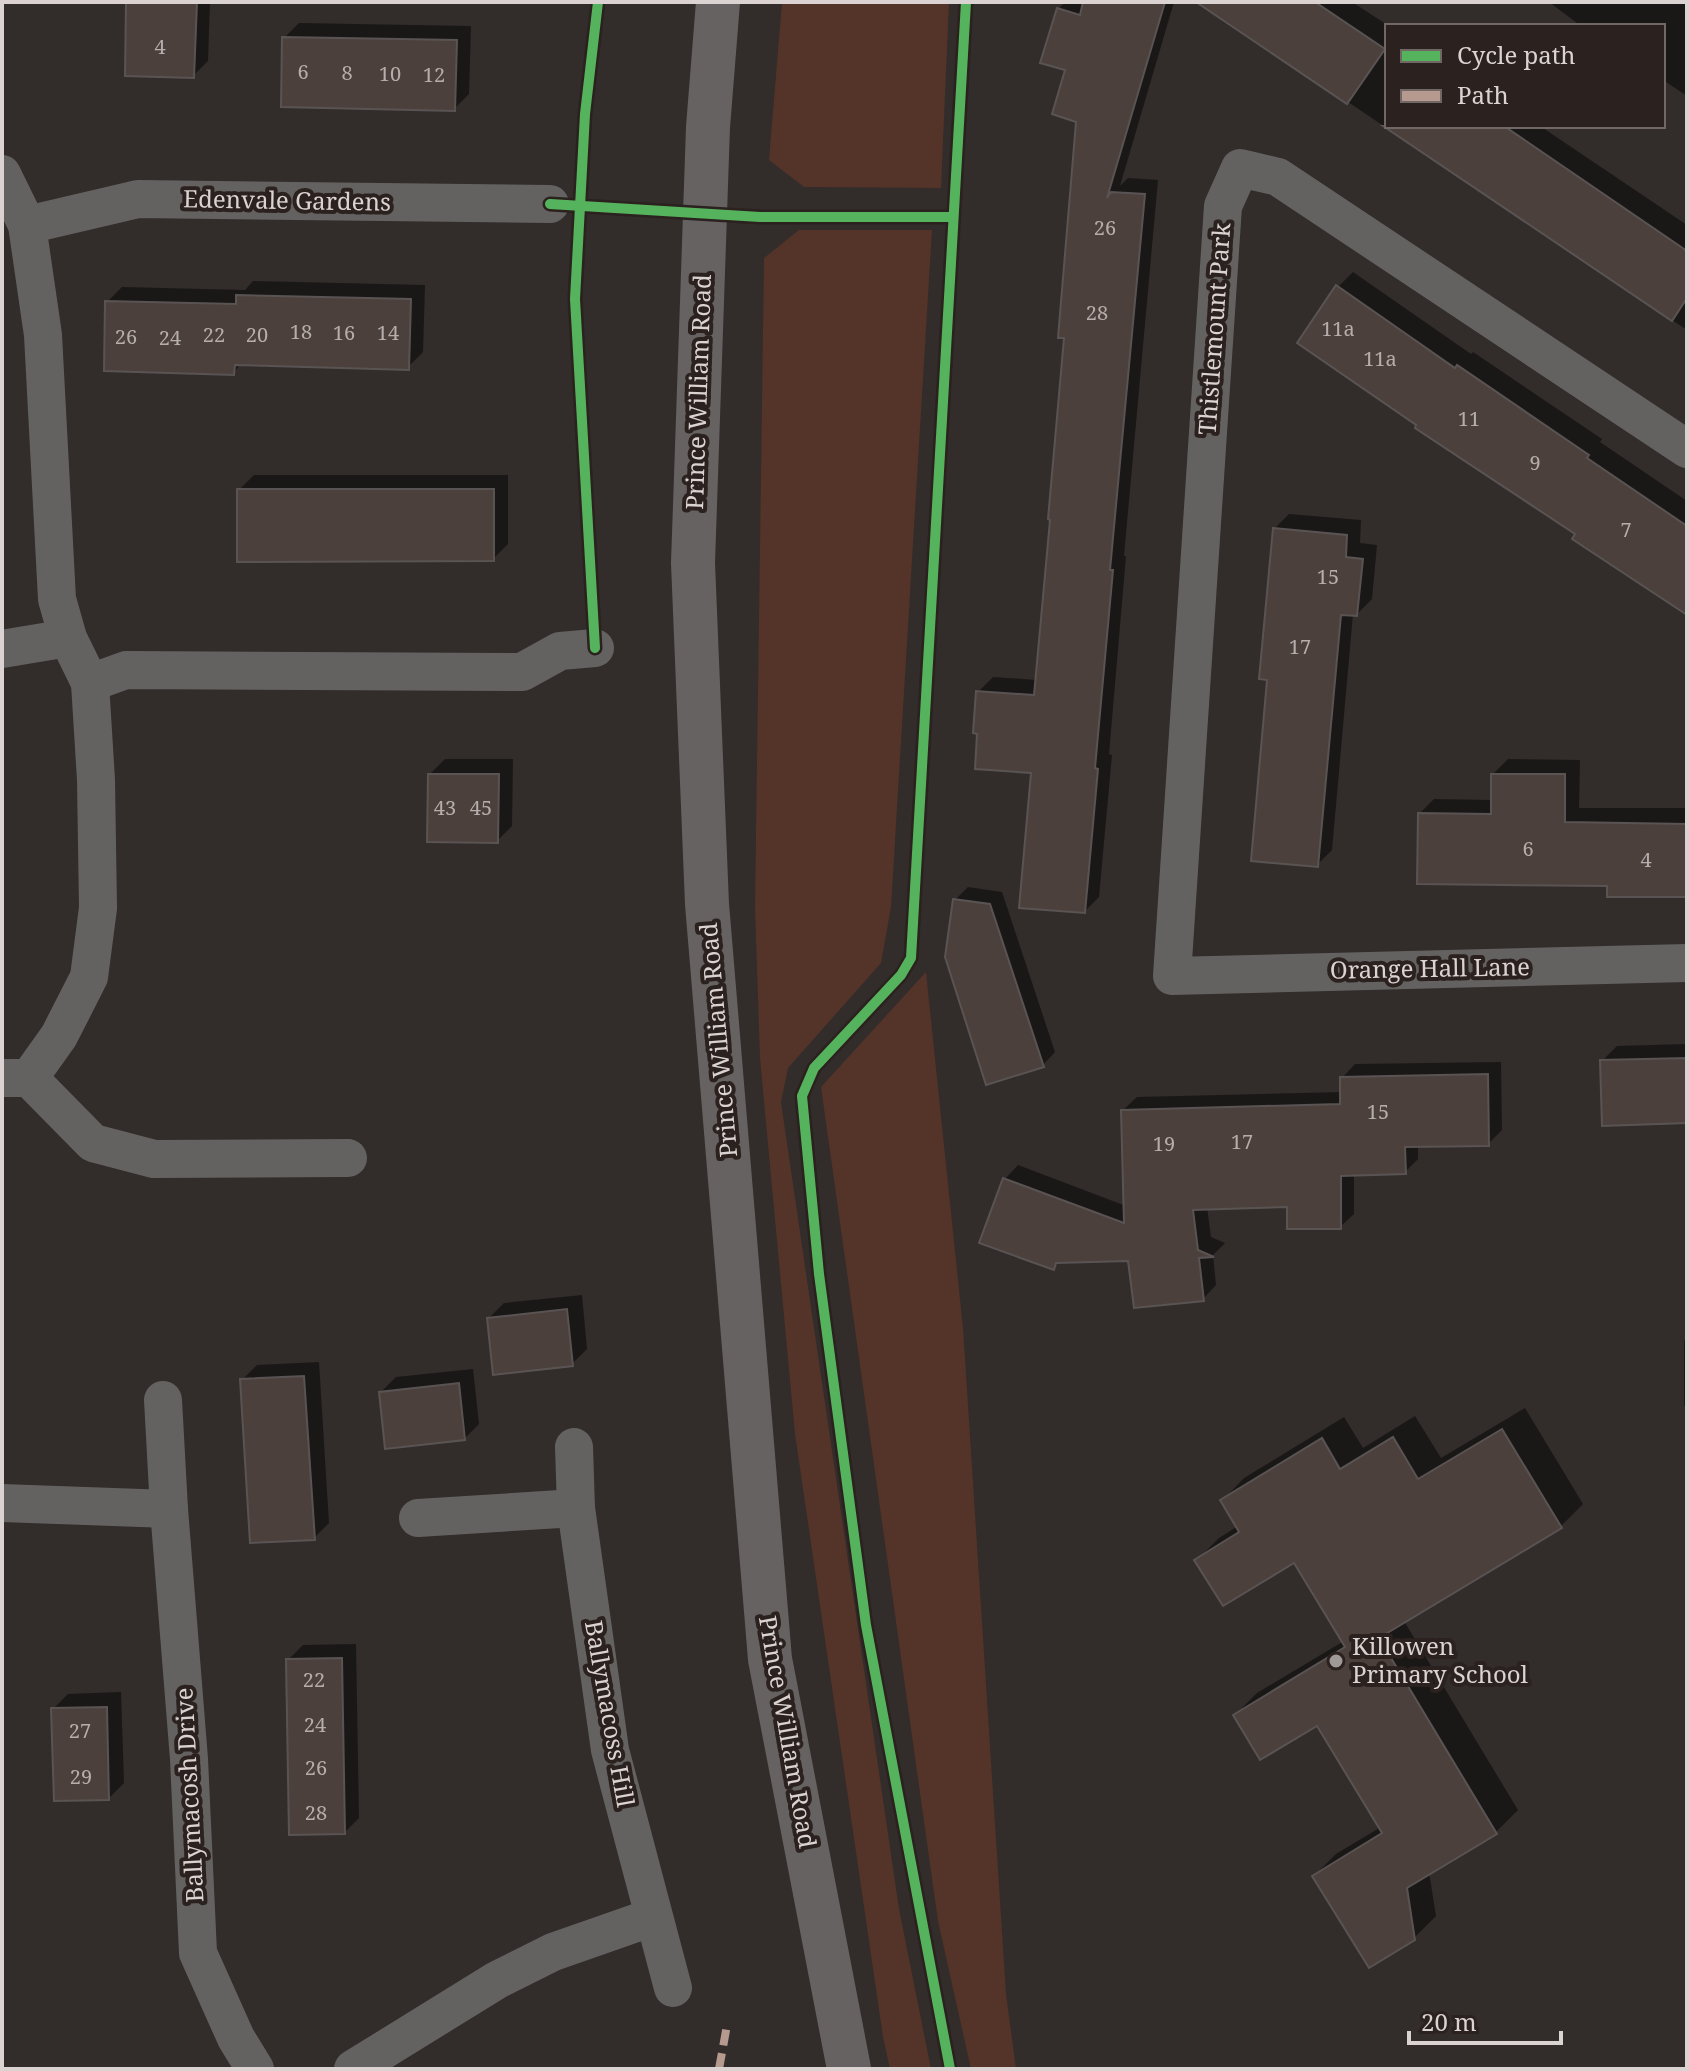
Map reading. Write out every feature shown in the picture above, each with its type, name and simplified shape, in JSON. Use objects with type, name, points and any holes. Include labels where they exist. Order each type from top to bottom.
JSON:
[{"type":"main road","name":"Prince William Road","points":[[718,2],[708,127],[693,563],[707,904],[770,1659],[849,2069]]},
{"type":"street","name":"Thistlemount Park","points":[[1172,976],[1223,206],[1240,168],[1278,177],[1687,449]]},
{"type":"street","points":[[2,174],[27,225],[43,335],[57,599],[68,638],[90,683],[96,780],[98,908],[89,977],[59,1036],[16,1078],[93,1143],[154,1159],[348,1158]]},
{"type":"street","name":"Edenvale Gardens","points":[[27,225],[138,199],[550,204]]},
{"type":"street","points":[[2,649],[68,638]]},
{"type":"street","points":[[90,683],[126,670],[522,672],[560,651],[595,648]]},
{"type":"street","name":"Orange Hall Lane","points":[[1172,976],[1687,963]]},
{"type":"street","name":"Ballymacosh Drive","points":[[163,1400],[189,1759],[198,1953],[236,2038],[255,2069]]},
{"type":"street","name":"Ballymacoss Hill","points":[[574,1447],[576,1508],[610,1750],[673,1988]]},
{"type":"street","points":[[2,1503],[169,1509]]},
{"type":"street","points":[[418,1518],[576,1508]]},
{"type":"street","points":[[353,2069],[497,1980],[539,1959],[653,1917]]},
{"type":"shaded area","points":[[782,2],[949,2],[941,188],[804,187],[769,160]]},
{"type":"shaded area","points":[[799,230],[932,230],[891,907],[881,963],[788,1068],[781,1102],[899,1909],[931,2069],[890,2069],[883,2037],[795,1434],[760,1058],[755,907],[764,258]]},
{"type":"shaded area","points":[[926,972],[963,1328],[1006,1994],[1016,2069],[971,2069],[938,1921],[821,1087]]},
{"type":"building","points":[[126,2],[197,2],[194,78],[125,76]]},
{"type":"building","points":[[1083,2],[1165,2],[1107,198],[1111,192],[1145,194],[1110,570],[1113,570],[1085,913],[1019,908],[1031,773],[975,769],[977,734],[973,733],[976,691],[1034,695],[1064,338],[1058,338],[1076,122],[1052,114],[1065,70],[1040,63],[1057,8],[1080,15]]},
{"type":"building","points":[[1196,2],[1315,2],[1385,49],[1347,104]]},
{"type":"building","points":[[282,37],[457,40],[455,111],[281,107]]},
{"type":"building","points":[[1386,128],[1507,128],[1687,251],[1687,298],[1672,321]]},
{"type":"building","points":[[1336,285],[1455,368],[1457,365],[1589,455],[1587,458],[1687,526],[1687,615],[1572,539],[1575,534],[1415,428],[1416,425],[1297,343]]},
{"type":"building","points":[[236,295],[411,299],[409,370],[235,365],[234,375],[104,371],[105,301],[236,304]]},
{"type":"building","points":[[237,489],[494,489],[494,561],[237,562]]},
{"type":"building","points":[[1273,528],[1347,535],[1346,557],[1363,559],[1357,616],[1341,615],[1318,867],[1251,861],[1267,680],[1259,679]]},
{"type":"building","points":[[428,774],[499,774],[498,843],[427,842]]},
{"type":"building","points":[[1491,774],[1565,774],[1565,822],[1687,824],[1687,897],[1607,897],[1607,886],[1417,884],[1418,813],[1491,814]]},
{"type":"building","points":[[953,899],[990,904],[1044,1067],[986,1085],[945,957]]},
{"type":"building","points":[[1687,1058],[1687,1123],[1602,1126],[1600,1060]]},
{"type":"building","points":[[1488,1074],[1489,1146],[1405,1147],[1406,1174],[1341,1176],[1341,1229],[1287,1229],[1287,1207],[1193,1210],[1198,1250],[1214,1257],[1199,1258],[1204,1301],[1134,1308],[1128,1261],[1056,1263],[1054,1270],[979,1243],[1003,1178],[1124,1223],[1121,1110],[1340,1104],[1340,1077]]},
{"type":"building","points":[[567,1309],[573,1366],[493,1375],[487,1318]]},
{"type":"building","points":[[304,1376],[315,1540],[250,1543],[240,1379]]},
{"type":"building","points":[[459,1383],[465,1440],[385,1449],[379,1392]]},
{"type":"building","points":[[1502,1429],[1562,1528],[1379,1638],[1497,1834],[1407,1888],[1415,1940],[1369,1968],[1312,1876],[1382,1833],[1317,1726],[1260,1760],[1233,1715],[1345,1647],[1294,1563],[1223,1606],[1194,1560],[1239,1532],[1220,1500],[1322,1438],[1340,1469],[1393,1437],[1418,1479]]},
{"type":"building","points":[[342,1658],[345,1834],[289,1835],[286,1659]]},
{"type":"building","points":[[107,1707],[109,1800],[54,1801],[51,1708]]},
{"type":"marked path","points":[[719,2069],[727,2025]]},
{"type":"cycle path","points":[[595,648],[575,299],[585,114],[598,2]]},
{"type":"cycle path","points":[[950,2069],[866,1625],[819,1274],[802,1096],[814,1068],[901,975],[911,958],[966,2]]},
{"type":"cycle path","points":[[550,204],[760,217],[953,217]]},
{"type":"place","name":"Killowen Primary School","points":[[1336,1661]]}]
